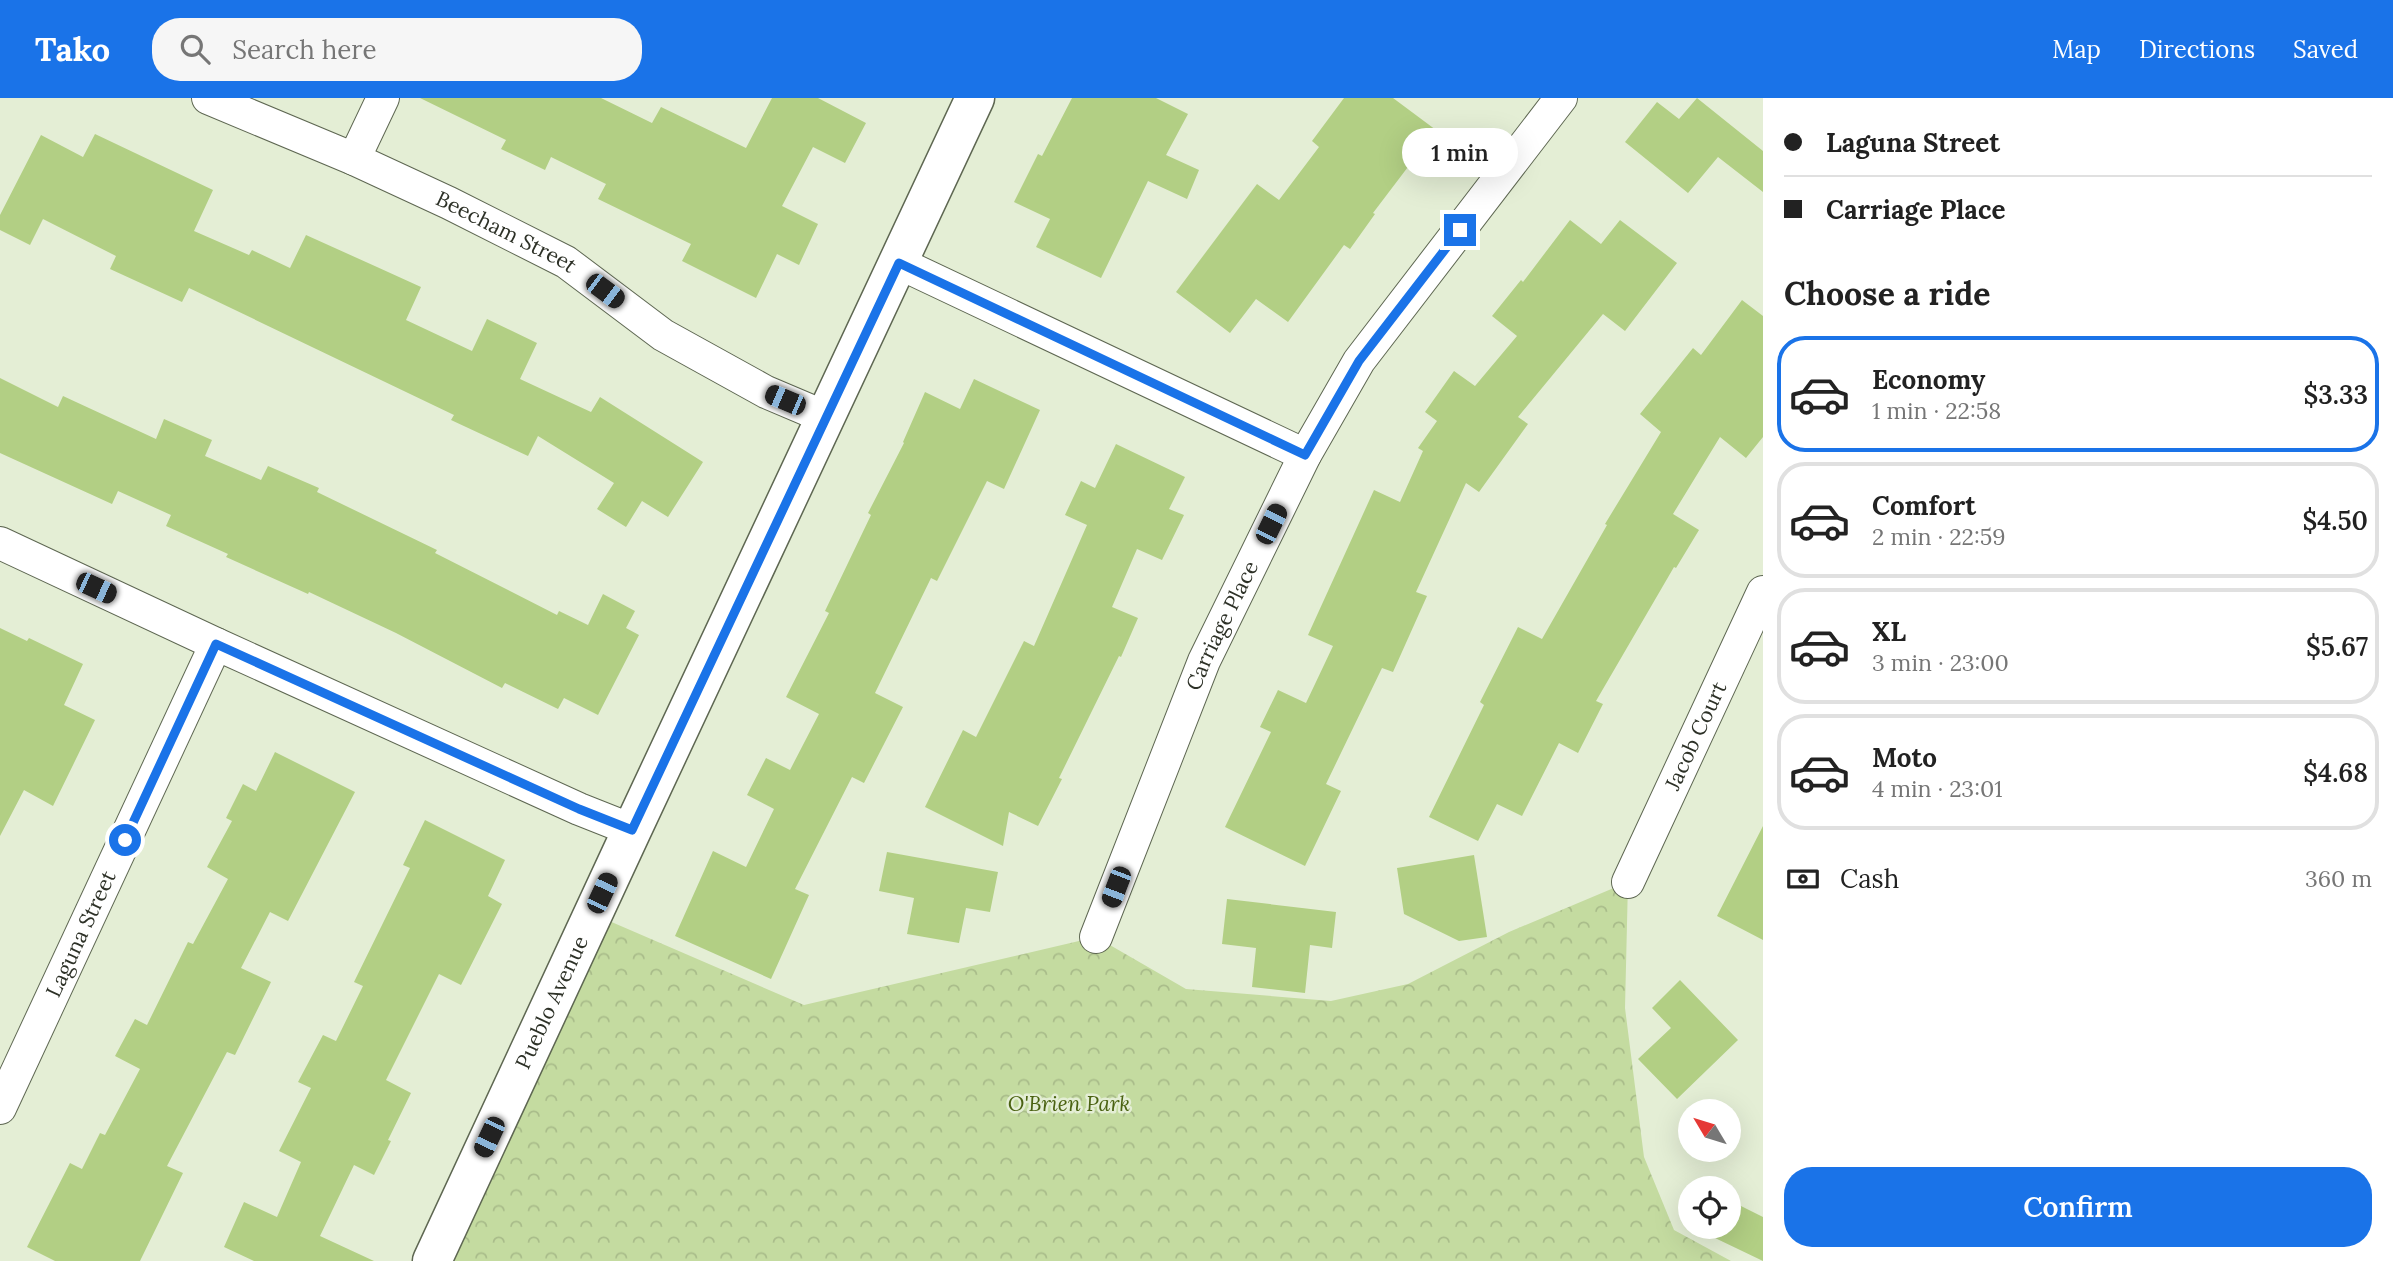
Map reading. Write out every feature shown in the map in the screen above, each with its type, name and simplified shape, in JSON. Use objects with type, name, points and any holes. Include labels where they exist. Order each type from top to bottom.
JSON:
[{"type":"street","name":"Beecham Street","points":[[208,98],[354,159],[566,262],[663,335],[766,392],[825,417]]},
{"type":"street","points":[[354,159],[383,98]]},
{"type":"street","name":"Pueblo Avenue","points":[[432,1261],[975,98]]},
{"type":"street","name":"Carriage Place","points":[[1096,937],[1204,661],[1305,455],[1359,361],[1561,98]]},
{"type":"street","points":[[899,263],[1305,455]]},
{"type":"street","points":[[0,543],[579,809],[632,830]]},
{"type":"street","name":"Jacob Court","points":[[1628,882],[1763,592]]},
{"type":"street","name":"Laguna Street","points":[[0,1108],[216,644]]},
{"type":"green space","name":"O'Brien Park","points":[[1628,882],[1625,1008],[1644,1157],[1674,1230],[1678,1232],[1678,1239],[1691,1239],[1731,1261],[432,1261],[593,914],[804,1005],[1096,937],[1186,989],[1331,1001],[1408,984],[1509,932]]},
{"type":"building","points":[[420,98],[601,98],[652,123],[661,107],[746,148],[772,98],[818,98],[866,123],[845,163],[813,147],[782,206],[818,224],[799,265],[777,254],[756,298],[682,261],[691,244],[598,199],[606,184],[551,157],[545,170],[501,149],[506,140]]},
{"type":"building","points":[[1072,98],[1156,98],[1188,114],[1166,155],[1199,170],[1187,199],[1148,181],[1101,278],[1036,247],[1050,219],[1014,202],[1038,154],[1042,156]]},
{"type":"building","points":[[1344,98],[1393,98],[1436,130],[1373,213],[1375,214],[1350,249],[1344,245],[1288,322],[1256,299],[1230,333],[1176,292],[1257,184],[1279,200],[1319,147],[1312,141]]},
{"type":"building","points":[[1697,98],[1763,151],[1763,192],[1718,157],[1688,193],[1625,142],[1657,102],[1679,119]]},
{"type":"building","points":[[95,134],[213,190],[194,231],[249,255],[252,250],[290,268],[306,235],[377,267],[421,287],[406,320],[472,351],[487,319],[537,343],[520,379],[591,412],[600,397],[703,462],[668,517],[642,501],[626,527],[597,509],[614,483],[538,436],[528,456],[451,420],[454,415],[189,288],[182,302],[110,269],[116,256],[43,219],[30,245],[0,230],[0,215],[41,135],[83,157]]},
{"type":"building","points":[[1570,220],[1601,244],[1620,220],[1677,263],[1625,331],[1603,314],[1518,417],[1528,424],[1479,492],[1466,483],[1416,592],[1427,596],[1393,672],[1382,668],[1326,784],[1341,791],[1305,866],[1225,827],[1271,732],[1260,727],[1278,690],[1306,703],[1333,646],[1308,635],[1374,490],[1400,502],[1423,451],[1418,448],[1437,421],[1425,412],[1454,371],[1475,386],[1517,336],[1492,316],[1521,280],[1523,282]]},
{"type":"building","points":[[1742,300],[1763,316],[1763,437],[1746,458],[1720,437],[1673,514],[1699,530],[1676,568],[1674,567],[1596,701],[1603,704],[1578,753],[1559,743],[1522,816],[1497,804],[1478,841],[1429,817],[1484,705],[1480,702],[1518,627],[1542,639],[1607,525],[1605,524],[1661,432],[1640,414],[1693,348],[1701,355]]},
{"type":"building","points":[[0,378],[58,407],[63,396],[156,439],[164,419],[212,440],[205,456],[261,480],[268,466],[319,488],[317,492],[437,550],[435,553],[557,615],[559,611],[588,625],[603,594],[635,611],[626,628],[639,635],[598,715],[564,698],[558,709],[505,683],[502,688],[396,633],[226,557],[228,554],[166,526],[171,515],[118,491],[112,504],[0,453]]},
{"type":"building","points":[[974,379],[1040,410],[1004,489],[987,481],[937,581],[931,578],[875,693],[903,707],[864,783],[852,777],[795,889],[809,895],[771,979],[675,936],[713,851],[746,867],[774,809],[747,795],[766,758],[790,770],[819,714],[786,697],[829,613],[825,611],[925,392],[960,409]]},
{"type":"building","points":[[1116,444],[1185,477],[1169,509],[1184,515],[1162,560],[1137,549],[1112,607],[1138,618],[1121,657],[1119,656],[1059,778],[1062,779],[1038,826],[1009,812],[1003,846],[925,807],[963,730],[976,737],[1024,641],[1034,646],[1087,525],[1065,515],[1081,481],[1095,488]]},
{"type":"building","points":[[0,628],[27,641],[29,638],[83,664],[64,705],[95,720],[53,806],[24,790],[0,836]]},
{"type":"building","points":[[275,752],[355,792],[288,921],[270,912],[241,968],[271,982],[235,1055],[227,1052],[167,1166],[183,1173],[140,1261],[55,1261],[27,1247],[70,1163],[82,1169],[100,1133],[105,1135],[140,1069],[115,1056],[135,1019],[147,1025],[188,942],[193,944],[228,879],[207,867],[232,821],[226,818],[243,784],[256,791]]},
{"type":"building","points":[[425,820],[505,860],[488,896],[502,904],[461,985],[439,974],[386,1080],[411,1093],[388,1140],[391,1141],[374,1175],[354,1165],[320,1236],[374,1261],[254,1261],[224,1247],[244,1202],[277,1217],[301,1162],[279,1151],[311,1088],[298,1082],[323,1035],[336,1041],[363,986],[354,982],[410,868],[403,865]]},
{"type":"building","points":[[1763,826],[1763,940],[1717,916]]},
{"type":"building","points":[[887,852],[998,872],[990,912],[966,908],[959,943],[907,934],[914,898],[879,891]]},
{"type":"building","points":[[1474,855],[1487,937],[1459,941],[1404,914],[1397,868]]},
{"type":"building","points":[[1227,899],[1336,912],[1332,948],[1310,945],[1305,993],[1252,987],[1256,948],[1222,944]]},
{"type":"building","points":[[1680,980],[1738,1040],[1677,1099],[1638,1059],[1671,1028],[1652,1008]]},
{"type":"building","points":[[1741,1206],[1763,1217],[1763,1261],[1717,1239],[1741,1239]]},
{"type":"route","points":[[125,840],[216,644],[579,809],[632,830],[899,263],[1305,455],[1359,361],[1460,230]]}]
